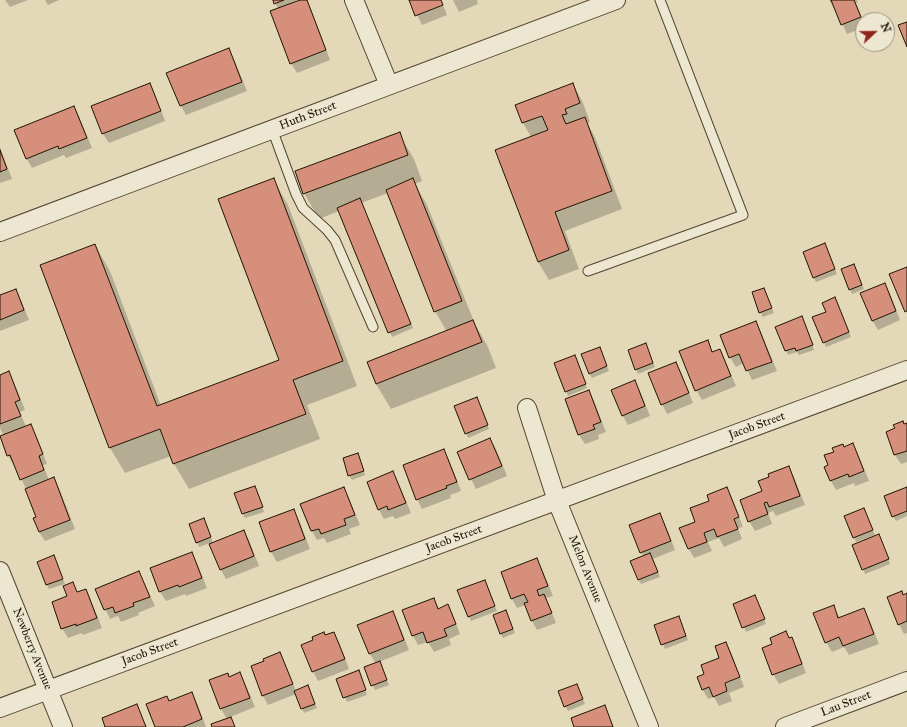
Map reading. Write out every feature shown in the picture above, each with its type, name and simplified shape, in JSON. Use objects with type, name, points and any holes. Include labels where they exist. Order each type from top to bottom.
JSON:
[{"type":"street","points":[[354,0],[389,85]]},
{"type":"street","name":"Huth Street","points":[[0,232],[616,0]]},
{"type":"street","name":"Jacob Street","points":[[0,708],[907,370]]},
{"type":"street","name":"Melon Avenue","points":[[527,408],[557,501],[649,727]]},
{"type":"street","name":"Newberry Avenue","points":[[0,571],[63,727]]},
{"type":"street","name":"Lau Street","points":[[785,727],[907,681]]},
{"type":"lane","points":[[588,271],[743,215],[660,0]]},
{"type":"lane","points":[[272,129],[293,187],[303,208],[327,230],[335,240],[373,327]]},
{"type":"building","points":[[273,0],[284,0],[274,4]]},
{"type":"building","points":[[300,0],[307,0],[326,50],[290,64],[270,11]]},
{"type":"building","points":[[409,0],[441,0],[443,5],[415,16]]},
{"type":"building","points":[[831,0],[854,0],[859,12],[855,12],[855,19],[841,25]]},
{"type":"building","points":[[907,22],[907,47],[898,25]]},
{"type":"building","points":[[229,48],[242,82],[180,106],[166,73]]},
{"type":"building","points":[[150,83],[161,111],[102,134],[91,106]]},
{"type":"building","points":[[573,83],[580,103],[565,109],[567,114],[562,115],[566,124],[585,117],[612,191],[555,212],[569,250],[538,262],[495,150],[548,130],[542,116],[522,123],[515,105]]},
{"type":"building","points":[[74,106],[87,138],[59,149],[58,146],[26,159],[14,130]]},
{"type":"building","points":[[400,132],[408,155],[303,194],[295,171]]},
{"type":"building","points":[[0,150],[7,169],[0,172]]},
{"type":"building","points":[[274,178],[343,361],[293,380],[306,414],[173,464],[160,429],[109,448],[40,265],[95,244],[157,406],[279,360],[218,199]]},
{"type":"building","points":[[413,178],[462,301],[434,312],[386,190]]},
{"type":"building","points":[[360,198],[411,324],[388,333],[337,208]]},
{"type":"building","points":[[825,243],[835,269],[813,278],[803,252]]},
{"type":"building","points":[[854,264],[862,285],[849,290],[841,269]]},
{"type":"building","points":[[907,267],[907,311],[905,312],[889,274]]},
{"type":"building","points":[[885,283],[896,311],[872,321],[860,293]]},
{"type":"building","points":[[764,288],[772,308],[759,313],[752,292]]},
{"type":"building","points":[[16,289],[24,310],[0,320],[0,295]]},
{"type":"building","points":[[835,297],[849,332],[823,343],[812,317],[826,312],[822,303]]},
{"type":"building","points":[[802,316],[813,345],[796,351],[795,348],[785,351],[775,327]]},
{"type":"building","points":[[473,320],[482,342],[376,384],[367,362]]},
{"type":"building","points":[[756,321],[772,362],[746,371],[739,354],[729,358],[720,335]]},
{"type":"building","points":[[708,340],[712,352],[720,349],[731,376],[695,391],[679,351]]},
{"type":"building","points":[[646,343],[653,363],[635,370],[628,350]]},
{"type":"building","points":[[600,347],[607,366],[589,374],[581,354]]},
{"type":"building","points":[[575,355],[586,384],[565,392],[554,363]]},
{"type":"building","points":[[676,362],[689,393],[661,405],[648,373]]},
{"type":"building","points":[[9,371],[20,400],[15,402],[21,416],[0,424],[0,375]]},
{"type":"building","points":[[635,380],[645,406],[622,416],[611,390]]},
{"type":"building","points":[[589,390],[601,422],[593,425],[595,429],[578,435],[565,399]]},
{"type":"building","points":[[477,397],[488,425],[465,434],[454,406]]},
{"type":"building","points":[[903,421],[904,424],[907,423],[907,451],[894,455],[886,432],[895,428],[893,425]]},
{"type":"building","points":[[31,424],[43,454],[39,456],[44,470],[20,480],[10,455],[7,456],[0,436]]},
{"type":"building","points":[[490,438],[502,466],[469,480],[457,452]]},
{"type":"building","points":[[853,443],[864,471],[849,477],[848,474],[830,481],[824,467],[828,465],[824,455],[834,452],[832,448],[843,444],[844,447]]},
{"type":"building","points":[[444,449],[457,482],[446,486],[447,488],[416,500],[403,465]]},
{"type":"building","points":[[358,453],[364,471],[348,476],[343,458]]},
{"type":"building","points":[[789,466],[800,496],[769,507],[767,502],[764,503],[768,514],[748,522],[740,500],[762,491],[758,481],[769,477],[768,474]]},
{"type":"building","points":[[393,471],[406,503],[388,510],[387,506],[378,510],[367,482]]},
{"type":"building","points":[[54,477],[70,520],[39,532],[33,518],[36,517],[25,489]]},
{"type":"building","points":[[255,486],[263,507],[242,514],[234,493]]},
{"type":"building","points":[[344,487],[355,515],[344,519],[346,525],[321,534],[319,529],[311,531],[300,504]]},
{"type":"building","points":[[727,487],[739,517],[734,519],[738,529],[717,537],[714,529],[704,533],[707,542],[688,549],[679,528],[695,522],[690,508],[709,501],[707,495]]},
{"type":"building","points":[[907,487],[907,511],[892,517],[884,496]]},
{"type":"building","points":[[864,508],[873,530],[853,538],[844,516]]},
{"type":"building","points":[[294,509],[305,539],[270,552],[259,522]]},
{"type":"building","points":[[660,513],[671,541],[640,553],[629,525]]},
{"type":"building","points":[[204,518],[211,537],[196,543],[189,524]]},
{"type":"building","points":[[244,530],[254,556],[220,570],[209,544]]},
{"type":"building","points":[[879,534],[889,559],[862,570],[852,545]]},
{"type":"building","points":[[192,552],[202,578],[179,587],[178,585],[159,592],[150,568]]},
{"type":"building","points":[[650,553],[658,572],[638,580],[630,561]]},
{"type":"building","points":[[54,555],[63,579],[46,585],[37,562]]},
{"type":"building","points":[[537,558],[548,586],[537,590],[539,596],[544,594],[552,613],[531,621],[524,603],[528,602],[524,594],[511,599],[501,572]]},
{"type":"building","points":[[139,571],[150,597],[133,603],[134,606],[115,613],[113,607],[104,610],[95,589]]},
{"type":"building","points":[[485,580],[495,606],[468,617],[457,590]]},
{"type":"building","points":[[73,582],[77,592],[86,589],[97,618],[76,626],[76,624],[61,629],[52,602],[67,596],[63,586]]},
{"type":"building","points":[[902,591],[903,595],[907,593],[907,621],[898,625],[887,597]]},
{"type":"building","points":[[755,595],[765,619],[742,628],[733,604]]},
{"type":"building","points":[[434,598],[438,609],[448,604],[456,624],[444,629],[447,636],[427,643],[423,632],[412,636],[402,610]]},
{"type":"building","points":[[834,605],[838,618],[864,608],[874,634],[843,646],[839,637],[825,643],[813,613]]},
{"type":"building","points":[[506,610],[513,629],[500,634],[493,615]]},
{"type":"building","points":[[393,611],[404,640],[369,654],[357,625]]},
{"type":"building","points":[[679,616],[686,636],[661,645],[654,625]]},
{"type":"building","points":[[786,631],[789,638],[792,637],[802,664],[772,675],[762,648],[772,644],[770,638]]},
{"type":"building","points":[[324,632],[325,635],[334,632],[345,659],[312,672],[301,645],[313,640],[312,637]]},
{"type":"building","points":[[726,642],[740,677],[725,683],[727,691],[713,697],[709,687],[702,690],[697,677],[704,674],[701,665],[719,658],[715,646]]},
{"type":"building","points":[[280,652],[293,684],[262,696],[251,666]]},
{"type":"building","points":[[380,661],[387,680],[371,686],[364,667]]},
{"type":"building","points":[[359,670],[366,690],[343,698],[336,679]]},
{"type":"building","points":[[240,672],[250,698],[220,709],[209,680],[228,673],[229,677]]},
{"type":"building","points":[[577,684],[583,699],[564,707],[558,691]]},
{"type":"building","points":[[308,685],[315,704],[301,709],[294,691]]},
{"type":"building","points":[[192,692],[202,719],[183,727],[155,727],[146,704],[167,696],[169,701]]},
{"type":"building","points":[[137,704],[146,727],[105,727],[102,718]]},
{"type":"building","points":[[605,705],[613,727],[574,727],[571,718]]},
{"type":"building","points":[[231,717],[235,727],[212,727],[211,724]]}]
